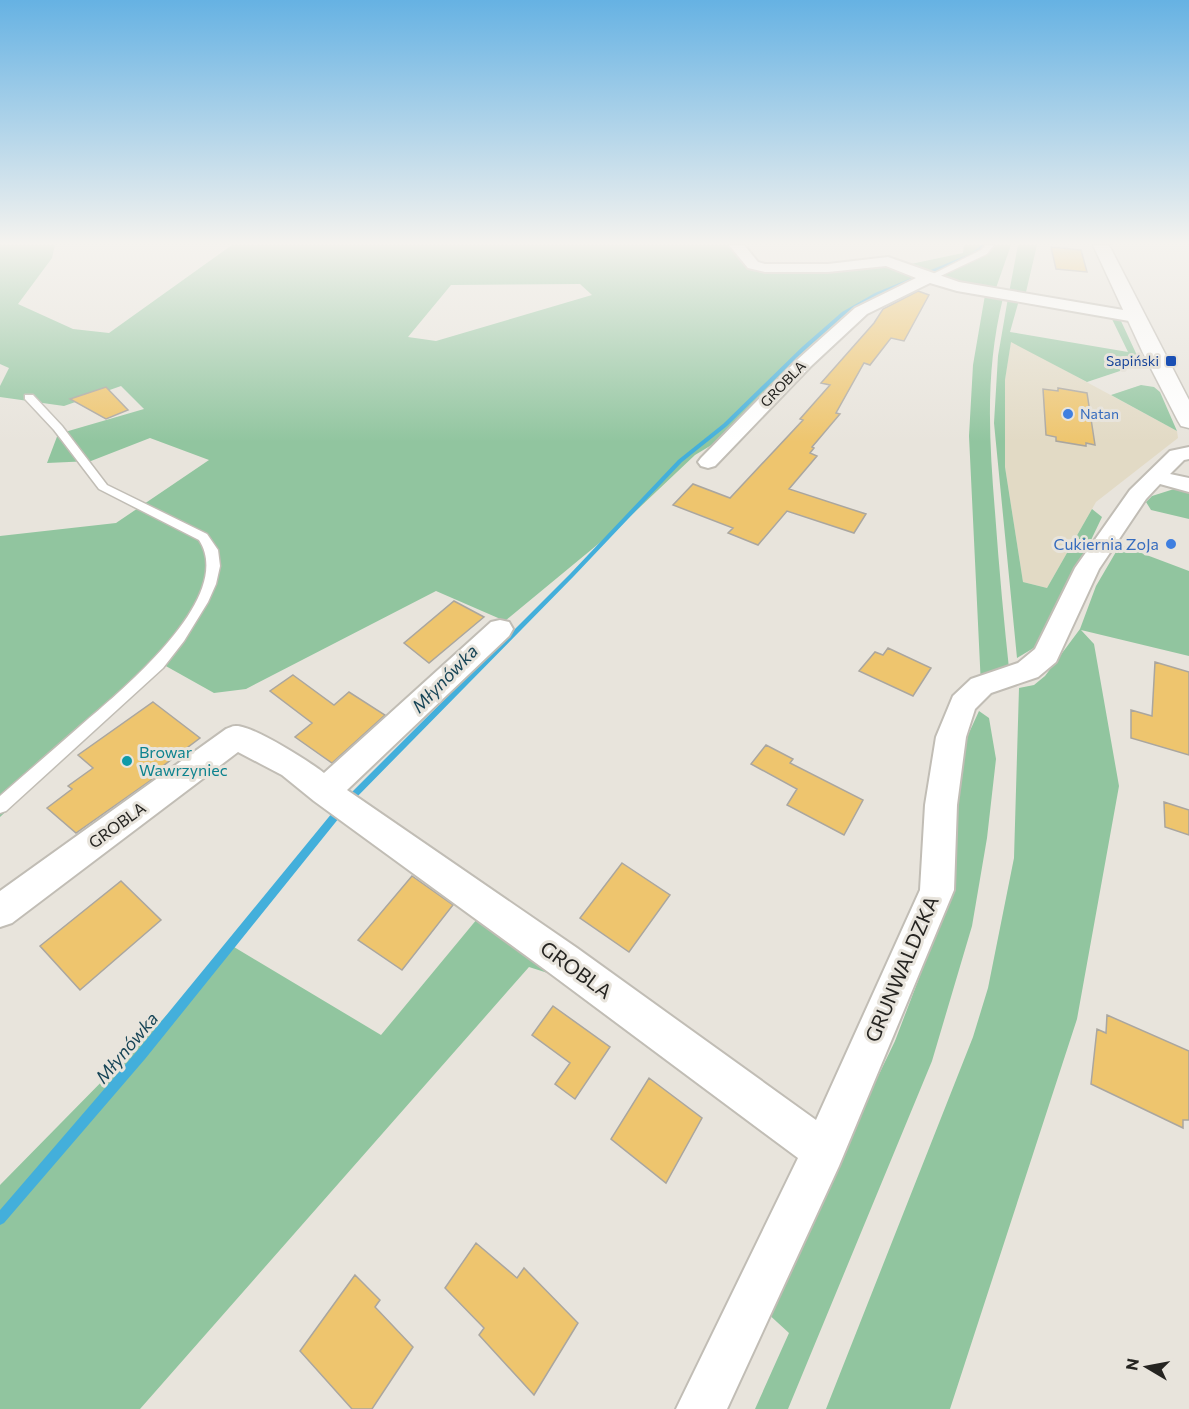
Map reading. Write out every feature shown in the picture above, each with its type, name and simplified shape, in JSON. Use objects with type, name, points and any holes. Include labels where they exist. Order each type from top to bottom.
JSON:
[{"type":"main road","points":[[1132,311],[1189,421]]},
{"type":"street","name":"GROBLA","points":[[708,462],[804,363],[862,311]]},
{"type":"street","points":[[1095,311],[1135,318]]},
{"type":"street","name":"GRUNWALDZKA","points":[[701,1409],[824,1151],[937,890],[941,805],[947,760],[951,737],[963,704],[981,686],[1028,670],[1046,655],[1087,568],[1138,495],[1177,455],[1189,453]]},
{"type":"street","points":[[1156,477],[1189,484]]},
{"type":"street","points":[[325,792],[500,628]]},
{"type":"street","name":"GROBLA","points":[[0,911],[236,737],[293,766],[325,792],[573,967],[824,1151]]},
{"type":"lane","points":[[0,806],[156,667],[193,618],[211,579],[214,560],[212,548],[203,537],[103,487],[58,428],[29,397]]},
{"type":"shaded area","points":[[1011,341],[1177,431],[1178,438],[1096,502],[1047,588],[1023,582],[1005,467],[1005,380]]},
{"type":"green space","points":[[0,311],[33,311],[73,329],[109,333],[140,311],[430,311],[408,337],[436,341],[539,311],[859,311],[720,440],[695,455],[620,526],[505,621],[436,591],[246,689],[214,693],[164,665],[0,817],[0,536],[116,523],[209,460],[150,438],[91,461],[47,463],[58,434],[144,409],[121,386],[64,406],[0,397],[0,386],[9,368],[0,364]]},
{"type":"green space","points":[[982,311],[1000,311],[993,352],[990,431],[998,554],[1010,678],[981,686],[969,436],[973,365]]},
{"type":"green space","points":[[1006,311],[1016,311],[1010,332],[1128,352],[1111,317],[1121,321],[1141,364],[1087,382],[1011,342],[1005,380],[1005,467],[1023,582],[1047,588],[1092,509],[1102,517],[1042,643],[1017,658],[994,423],[998,356]]},
{"type":"green space","points":[[1141,385],[1154,387],[1160,392],[1177,431],[1111,395]]},
{"type":"green space","points":[[1174,489],[1189,491],[1189,519],[1151,510],[1146,502],[1152,496]]},
{"type":"green space","points":[[1120,545],[1189,571],[1189,656],[1081,630],[1094,644],[1119,786],[1077,1019],[950,1409],[826,1409],[973,1037],[988,988],[1014,858],[1019,688],[1034,685],[1045,676],[1080,629],[1096,586]]},
{"type":"green space","points":[[979,711],[989,718],[996,759],[987,838],[972,926],[932,1061],[788,1409],[755,1409],[789,1333],[765,1311],[895,1041],[951,892],[961,766],[968,735]]},
{"type":"green space","points":[[487,907],[607,992],[529,967],[140,1409],[0,1409],[0,1185],[234,947],[381,1035]]},
{"type":"building","points":[[882,311],[920,311],[904,341],[891,338],[870,365],[864,363],[836,413],[840,414],[812,447],[814,448],[810,453],[817,456],[789,489],[866,514],[854,533],[787,511],[758,545],[728,533],[733,528],[673,505],[693,484],[730,498],[803,420],[800,419],[830,385],[821,383],[874,323]]},
{"type":"building","points":[[106,387],[128,410],[106,419],[70,399]]},
{"type":"building","name":"Natan","points":[[1058,388],[1087,393],[1095,445],[1086,443],[1086,446],[1056,441],[1056,437],[1046,435],[1043,389],[1058,391]]},
{"type":"building","points":[[454,601],[484,617],[429,663],[404,643]]},
{"type":"building","points":[[888,648],[931,668],[913,696],[859,671],[875,652],[883,655]]},
{"type":"building","points":[[1155,662],[1189,672],[1189,755],[1131,738],[1131,710],[1152,716]]},
{"type":"building","points":[[293,675],[334,705],[349,692],[385,715],[332,763],[295,737],[312,723],[270,691]]},
{"type":"building","name":"Browar Wawrzyniec","points":[[153,702],[200,738],[151,775],[154,778],[76,833],[47,808],[72,789],[68,786],[93,768],[78,755]]},
{"type":"building","points":[[766,745],[793,759],[790,763],[863,800],[844,835],[787,805],[797,789],[751,764]]},
{"type":"building","points":[[1164,802],[1189,810],[1189,835],[1165,827]]},
{"type":"building","points":[[622,863],[670,895],[629,952],[580,918]]},
{"type":"building","points":[[412,876],[453,905],[402,970],[358,940]]},
{"type":"building","points":[[121,881],[161,920],[80,990],[40,946]]},
{"type":"building","points":[[553,1006],[610,1047],[575,1099],[555,1084],[570,1063],[532,1035]]},
{"type":"building","points":[[1107,1015],[1189,1051],[1189,1120],[1183,1120],[1183,1128],[1091,1084],[1097,1029],[1106,1033]]},
{"type":"building","points":[[649,1078],[702,1118],[666,1183],[611,1139]]},
{"type":"building","points":[[476,1243],[517,1278],[524,1268],[578,1323],[534,1395],[479,1335],[484,1328],[445,1288]]},
{"type":"building","points":[[355,1275],[380,1300],[375,1307],[413,1347],[372,1409],[352,1409],[300,1351]]},
{"type":"waterway","name":"Młynówka","points":[[348,801],[572,575],[680,461],[725,425],[804,348],[848,311]]},
{"type":"waterway","name":"Młynówka","points":[[0,1219],[141,1055],[340,810]]},
{"type":"place","name":"Sapiński","points":[[1171,361]]},
{"type":"place","name":"Natan","points":[[1068,414]]},
{"type":"place","name":"Cukiernia ZoJa","points":[[1171,544]]},
{"type":"place","name":"Browar Wawrzyniec","points":[[127,761]]}]
